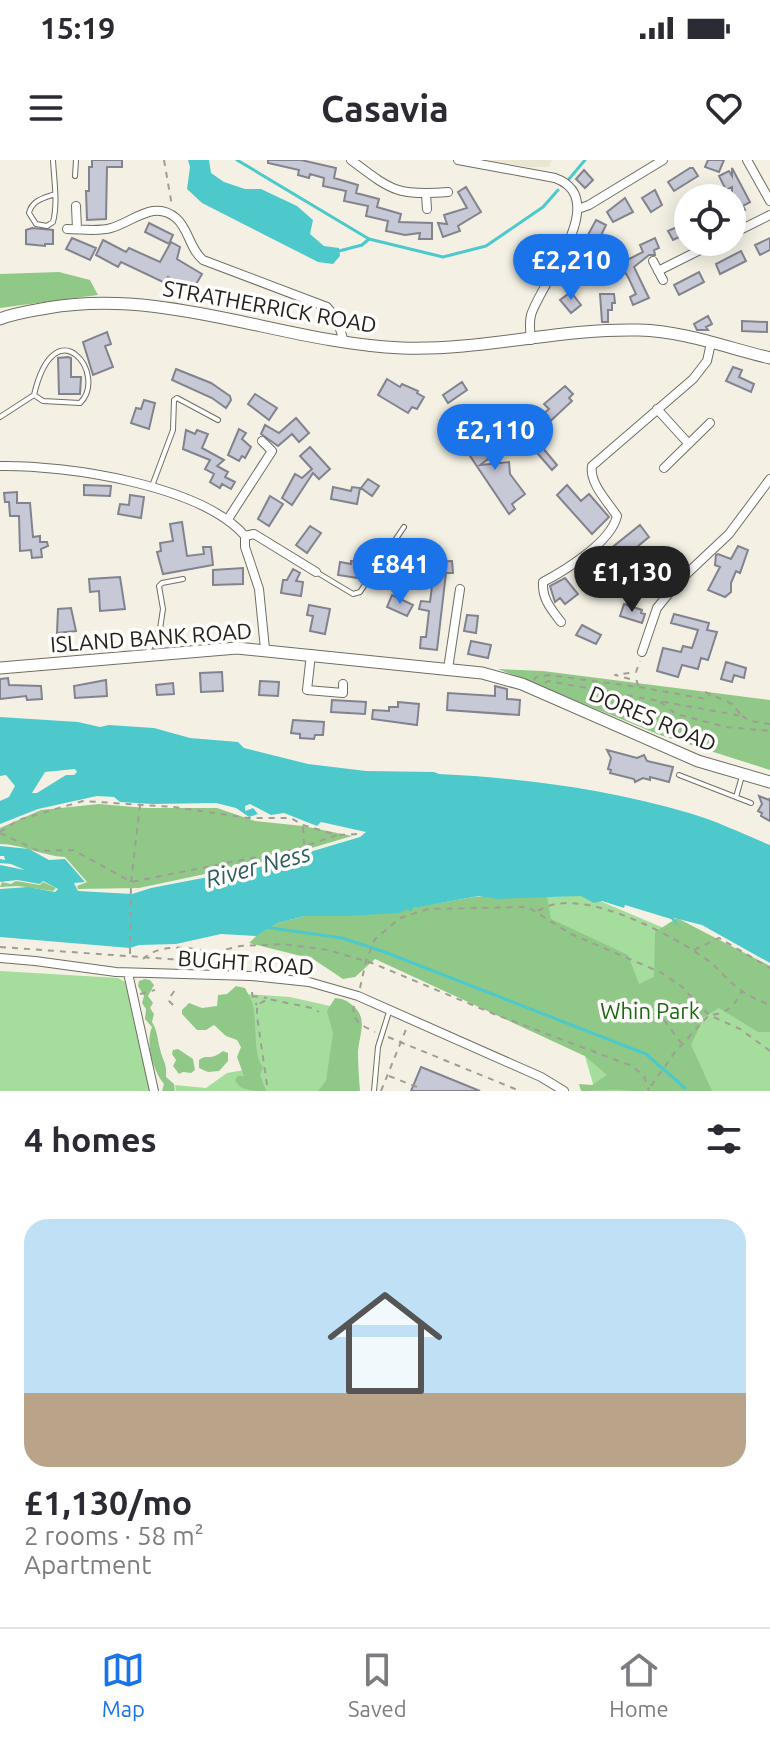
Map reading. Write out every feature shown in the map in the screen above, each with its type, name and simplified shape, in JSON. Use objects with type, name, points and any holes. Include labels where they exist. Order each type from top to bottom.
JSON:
[{"type":"main road","name":"STRATHERRICK ROAD","points":[[0,319],[66,305],[128,303],[180,309],[344,342],[403,348],[464,346],[643,330],[770,358]]},
{"type":"main road","name":"ISLAND BANK ROAD","points":[[0,668],[237,648],[265,649],[482,673],[528,687]]},
{"type":"main road","name":"DORES ROAD","points":[[528,687],[698,761],[770,782]]},
{"type":"street","points":[[351,160],[379,182],[396,190],[414,194],[448,192]]},
{"type":"street","points":[[458,160],[560,180],[575,195],[578,209],[573,232],[531,315],[531,340]]},
{"type":"street","points":[[578,209],[663,160]]},
{"type":"street","points":[[747,160],[770,201]]},
{"type":"street","points":[[426,194],[427,209]]},
{"type":"street","points":[[76,206],[72,229],[110,228],[146,211],[157,210],[177,219],[194,253],[203,260],[327,307],[337,319],[344,342]]},
{"type":"street","points":[[746,227],[770,215]]},
{"type":"street","points":[[658,271],[688,256]]},
{"type":"street","points":[[653,261],[663,280]]},
{"type":"street","points":[[561,622],[542,592],[543,582],[572,567],[615,526],[617,516],[590,473],[592,466],[702,369],[711,343]]},
{"type":"street","points":[[657,409],[688,443]]},
{"type":"street","points":[[664,468],[710,423]]},
{"type":"street","points":[[228,519],[272,451],[262,441]]},
{"type":"street","points":[[0,466],[78,472],[151,488],[228,519],[245,536],[245,547],[259,589],[265,649]]},
{"type":"street","points":[[642,652],[657,608],[678,582],[729,534],[770,479]]},
{"type":"street","points":[[245,536],[254,534],[316,572]]},
{"type":"street","points":[[448,669],[460,589]]},
{"type":"street","points":[[311,654],[307,690],[343,693],[343,684]]},
{"type":"street","name":"BUGHT ROAD","points":[[0,958],[128,973],[282,978],[309,982],[358,996],[541,1077],[564,1091]]},
{"type":"street","points":[[128,973],[154,1091]]},
{"type":"lane","points":[[53,160],[55,194],[53,222],[41,226],[36,224],[29,213],[30,208],[35,202],[55,194]]},
{"type":"lane","points":[[75,176],[76,160]]},
{"type":"lane","points":[[0,417],[34,395],[39,376],[51,356],[62,349],[71,350],[79,357],[89,382],[87,396],[80,403],[43,401],[34,395]]},
{"type":"lane","points":[[151,488],[173,430],[174,400],[177,398],[218,420]]},
{"type":"lane","points":[[316,572],[353,594],[360,592],[404,527]]},
{"type":"lane","points":[[146,655],[160,629],[163,609],[159,586],[183,579]]},
{"type":"lane","points":[[679,775],[751,803]]},
{"type":"lane","points":[[736,797],[743,775]]},
{"type":"lane","points":[[374,1091],[381,1032],[390,1010]]},
{"type":"path","points":[[164,160],[177,219]]},
{"type":"path","points":[[638,687],[637,681],[615,675],[636,672],[642,652]]},
{"type":"path","points":[[528,687],[536,677],[549,675],[706,699],[711,694]]},
{"type":"path","points":[[528,687],[548,681],[742,716]]},
{"type":"path","points":[[701,690],[732,704],[750,721],[770,724]]},
{"type":"path","points":[[659,702],[676,714],[726,727],[770,731]]},
{"type":"path","points":[[337,835],[303,825],[291,818],[248,818],[174,807],[83,801],[18,820],[0,833],[39,851],[73,850],[131,882],[304,846],[337,835],[359,834]]},
{"type":"path","points":[[130,954],[131,882],[140,805]]},
{"type":"path","points":[[303,825],[304,846]]},
{"type":"path","points":[[538,911],[561,902],[587,903],[628,918],[692,950],[742,991],[770,1005]]},
{"type":"path","points":[[376,1032],[364,1027],[355,1018],[353,1009],[375,939],[400,918],[428,909],[528,907],[571,934],[660,972],[681,986],[709,1015],[740,1029],[770,1051]]},
{"type":"path","points":[[692,950],[719,938],[770,968]]},
{"type":"path","points":[[0,947],[183,960],[240,946],[283,944],[328,950],[366,961],[632,1066],[644,1076],[650,1089],[675,1052],[709,1015],[722,1014],[735,1003],[742,991]]},
{"type":"path","points":[[143,959],[147,954],[164,948],[214,952]]},
{"type":"path","points":[[138,994],[155,990]]},
{"type":"path","points":[[173,1005],[168,1000],[175,990]]},
{"type":"path","points":[[267,1085],[257,1005],[252,994],[319,1012]]},
{"type":"path","points":[[288,1003],[289,995]]},
{"type":"path","points":[[257,1005],[268,999]]},
{"type":"path","points":[[381,1091],[410,1019]]},
{"type":"path","points":[[664,1020],[682,1044]]},
{"type":"path","points":[[388,1037],[520,1091]]},
{"type":"path","points":[[387,1075],[417,1087]]},
{"type":"shaded area","points":[[489,160],[552,160],[549,167],[527,167]]},
{"type":"green space","points":[[59,272],[90,280],[98,295],[0,308],[0,274]]},
{"type":"green space","points":[[498,669],[543,671],[770,700],[770,770],[660,735]]},
{"type":"green space","points":[[99,804],[146,808],[217,808],[255,821],[352,836],[271,860],[139,888],[78,889],[77,886],[87,882],[65,857],[0,844],[0,828],[41,810]]},
{"type":"green space","points":[[16,881],[40,885],[43,882],[56,888],[53,891],[0,887],[2,882],[11,884]]},
{"type":"green space","name":"Whin Park","points":[[546,890],[551,919],[628,955],[639,984],[654,977],[655,932],[677,918],[770,966],[770,1032],[758,1032],[719,1008],[704,1017],[691,1045],[712,1091],[581,1091],[579,1084],[592,1085],[607,1075],[585,1056],[375,959],[355,977],[343,979],[313,959],[249,943],[278,923],[305,916],[378,914],[474,897]]},
{"type":"green space","name":"Whin Park","points":[[586,895],[770,973],[770,1091],[595,1091],[585,1056],[346,944],[423,904]]},
{"type":"green space","points":[[0,971],[118,978],[125,982],[150,1091],[0,1091]]},
{"type":"green space","points":[[145,979],[154,985],[148,996],[153,1003],[150,1008],[154,1014],[152,1022],[166,1077],[174,1084],[175,1091],[162,1091],[164,1084],[151,1057],[149,1041],[152,1027],[145,1019],[144,996],[138,986],[139,981]]},
{"type":"green space","points":[[236,986],[245,988],[252,1004],[258,1055],[263,1067],[260,1075],[266,1091],[237,1084],[235,1080],[238,1076],[244,1076],[237,1057],[241,1047],[237,1040],[226,1036],[214,1025],[206,1030],[197,1030],[182,1014],[189,1003],[202,1008],[217,1006],[218,995],[227,994]]},
{"type":"green space","points":[[247,994],[290,997],[339,1008],[327,1091],[176,1091],[175,1085],[206,1088],[227,1073],[256,1068]]},
{"type":"green space","points":[[335,998],[348,1002],[357,1010],[362,1021],[358,1052],[360,1091],[318,1091],[326,1081],[333,1033],[327,1011]]},
{"type":"green space","points":[[178,1049],[193,1059],[195,1070],[191,1073],[179,1074],[173,1066],[176,1060],[173,1050]]},
{"type":"green space","points":[[223,1051],[228,1053],[228,1061],[219,1071],[208,1072],[199,1068],[199,1060]]},
{"type":"water","points":[[188,160],[209,160],[211,173],[224,182],[245,189],[261,189],[297,206],[313,220],[310,234],[324,246],[339,248],[340,256],[333,264],[318,262],[202,203],[187,189]]},
{"type":"water","points":[[0,717],[78,722],[100,727],[154,728],[190,738],[238,742],[244,748],[308,764],[366,771],[434,772],[503,778],[597,791],[658,805],[710,820],[770,845],[770,963],[702,925],[674,918],[680,928],[671,919],[625,905],[624,908],[602,901],[594,903],[581,896],[497,899],[479,896],[413,908],[410,912],[408,909],[399,913],[305,916],[278,923],[256,936],[221,934],[176,944],[130,948],[0,937],[0,889],[28,887],[55,892],[58,889],[43,881],[40,884],[17,880],[0,882],[0,865],[25,870],[0,863],[0,859],[5,860],[4,856],[0,856],[0,846],[29,849],[49,860],[65,859],[85,882],[74,883],[78,891],[132,894],[285,862],[360,837],[366,832],[321,822],[317,826],[284,813],[271,815],[250,804],[245,806],[245,811],[253,808],[258,814],[249,817],[236,808],[216,803],[153,804],[120,802],[114,797],[97,796],[38,809],[0,824],[0,801],[9,797],[15,786],[6,775],[0,776]],"holes":[[[75,769],[77,772],[66,775],[37,793],[32,793],[45,772]]]},
{"type":"building","points":[[92,160],[122,160],[122,167],[107,167],[106,219],[87,220],[86,191],[89,191]]},
{"type":"building","points":[[268,160],[301,160],[336,168],[334,178],[358,185],[356,193],[379,199],[377,207],[401,214],[399,222],[432,223],[432,239],[419,239],[420,233],[405,235],[386,231],[388,221],[366,216],[368,206],[344,201],[346,191],[323,186],[324,178],[298,175],[299,170],[268,163]]},
{"type":"building","points":[[708,160],[724,160],[719,172],[705,167]]},
{"type":"building","points":[[690,168],[698,176],[685,184],[674,184],[674,191],[668,182]]},
{"type":"building","points":[[732,168],[740,184],[723,184],[719,176],[729,171],[732,176]]},
{"type":"building","points":[[584,170],[593,180],[585,188],[576,179]]},
{"type":"building","points":[[466,187],[481,212],[458,226],[460,231],[443,237],[438,223],[447,224],[444,215],[467,208],[458,192]]},
{"type":"building","points":[[655,190],[662,205],[651,212],[642,198]]},
{"type":"building","points":[[625,198],[633,212],[613,222],[607,212]]},
{"type":"building","points":[[596,220],[606,225],[594,256],[582,246]]},
{"type":"building","points":[[149,223],[173,235],[169,244],[145,232]]},
{"type":"building","points":[[26,230],[53,230],[53,244],[26,244]]},
{"type":"building","points":[[72,238],[96,248],[90,260],[66,249]]},
{"type":"building","points":[[655,238],[659,248],[654,250],[655,255],[649,255],[634,267],[649,298],[633,305],[630,297],[636,294],[625,272],[620,275],[615,266],[643,252],[640,245]]},
{"type":"building","points":[[770,238],[770,250],[760,255],[755,245]]},
{"type":"building","points":[[103,240],[126,252],[129,248],[160,262],[171,242],[180,247],[177,259],[202,274],[192,291],[168,277],[165,283],[121,262],[118,267],[96,255]]},
{"type":"building","points":[[731,256],[744,256],[746,261],[720,274],[716,264]]},
{"type":"building","points":[[699,272],[704,282],[679,295],[674,285]]},
{"type":"building","points":[[571,292],[581,305],[571,313],[560,300]]},
{"type":"building","points":[[600,294],[614,294],[615,303],[612,303],[612,310],[608,310],[608,322],[602,322]]},
{"type":"building","points":[[708,316],[712,324],[706,327],[708,330],[697,330],[694,324]]},
{"type":"building","points":[[742,321],[767,322],[767,332],[742,331]]},
{"type":"building","points":[[107,332],[111,344],[105,346],[113,367],[93,375],[83,342]]},
{"type":"building","points":[[58,358],[71,358],[71,377],[81,377],[80,394],[59,394]]},
{"type":"building","points":[[733,367],[742,370],[739,377],[754,384],[751,392],[726,381]]},
{"type":"building","points":[[176,369],[211,383],[230,396],[226,408],[212,398],[172,380]]},
{"type":"building","points":[[387,379],[400,387],[402,384],[418,391],[424,397],[417,409],[412,407],[408,413],[378,395]]},
{"type":"building","points":[[462,382],[467,390],[448,403],[443,395]]},
{"type":"building","points":[[565,386],[573,394],[569,398],[572,401],[544,427],[537,419],[549,409],[544,404]]},
{"type":"building","points":[[255,394],[277,408],[269,420],[248,404]]},
{"type":"building","points":[[144,400],[155,403],[149,429],[131,423],[136,408],[141,409]]},
{"type":"building","points":[[296,418],[309,433],[299,442],[292,434],[278,446],[261,434],[265,425],[279,433]]},
{"type":"building","points":[[239,429],[246,433],[242,439],[251,447],[245,458],[242,456],[239,461],[228,455]]},
{"type":"building","points":[[186,430],[208,434],[202,448],[224,460],[217,466],[228,472],[225,477],[235,482],[231,489],[222,484],[220,488],[210,482],[214,474],[205,469],[210,460],[183,449]]},
{"type":"building","points":[[473,436],[482,443],[494,438],[502,449],[480,465],[509,462],[510,474],[525,494],[512,504],[515,509],[509,514],[464,447],[467,445],[465,441]]},
{"type":"building","points":[[537,441],[557,465],[552,470],[531,446]]},
{"type":"building","points":[[310,447],[330,469],[319,479],[313,473],[292,505],[282,498],[295,474],[302,478],[312,469],[300,456]]},
{"type":"building","points":[[368,479],[379,486],[372,496],[361,488]]},
{"type":"building","points":[[84,485],[111,486],[110,496],[84,495]]},
{"type":"building","points":[[567,485],[581,501],[589,494],[609,517],[592,534],[557,495]]},
{"type":"building","points":[[333,487],[351,491],[352,487],[360,488],[357,504],[331,499]]},
{"type":"building","points":[[17,492],[17,503],[30,503],[33,537],[40,536],[40,542],[47,542],[48,546],[41,549],[42,557],[32,558],[31,550],[20,551],[19,516],[10,516],[9,502],[5,502],[4,493]]},
{"type":"building","points":[[130,495],[144,497],[141,518],[118,514],[120,504],[129,505]]},
{"type":"building","points":[[270,496],[283,504],[269,526],[258,519]]},
{"type":"building","points":[[182,522],[187,556],[204,554],[203,547],[211,547],[213,565],[163,574],[157,552],[161,551],[160,543],[173,541],[170,524]]},
{"type":"building","points":[[640,525],[649,537],[604,574],[594,562]]},
{"type":"building","points":[[310,526],[321,533],[307,553],[296,545]]},
{"type":"building","points":[[738,546],[748,550],[740,573],[736,571],[731,583],[731,592],[725,597],[708,590],[720,567],[715,565],[716,555],[731,559]]},
{"type":"building","points":[[351,561],[361,562],[358,578],[338,575],[340,562],[351,564]]},
{"type":"building","points":[[452,561],[453,573],[446,573],[437,650],[420,648],[421,637],[426,637],[429,611],[419,609],[421,601],[430,602],[434,570],[428,570],[427,562]]},
{"type":"building","points":[[243,568],[243,584],[213,585],[213,570]]},
{"type":"building","points":[[293,569],[300,573],[296,581],[303,582],[301,596],[281,593],[283,580],[287,580]]},
{"type":"building","points":[[120,577],[125,609],[100,611],[99,591],[90,592],[89,579]]},
{"type":"building","points":[[565,578],[578,594],[565,604],[560,598],[555,602],[550,586]]},
{"type":"building","points":[[392,595],[413,605],[407,616],[387,607]]},
{"type":"building","points":[[624,604],[642,610],[641,613],[645,614],[642,623],[620,616]]},
{"type":"building","points":[[309,605],[330,609],[325,634],[310,631],[313,616],[307,615]]},
{"type":"building","points":[[71,608],[76,631],[57,633],[58,609]]},
{"type":"building","points":[[674,614],[709,623],[707,630],[717,632],[708,660],[701,658],[698,669],[682,665],[678,677],[657,671],[663,648],[681,652],[683,646],[692,648],[698,630],[671,623]]},
{"type":"building","points":[[467,615],[478,616],[476,633],[464,631]]},
{"type":"building","points":[[582,625],[601,635],[596,644],[576,635]]},
{"type":"building","points":[[471,641],[491,645],[488,658],[468,654]]},
{"type":"building","points":[[726,662],[746,668],[744,678],[734,675],[732,682],[721,679]]},
{"type":"building","points":[[222,672],[223,691],[201,692],[200,673]]},
{"type":"building","points":[[8,678],[9,685],[41,686],[42,699],[27,700],[26,696],[0,699],[0,679]]},
{"type":"building","points":[[106,680],[107,696],[75,698],[74,686]]},
{"type":"building","points":[[260,681],[279,682],[278,696],[259,695]]},
{"type":"building","points":[[173,683],[174,694],[157,695],[156,685]]},
{"type":"building","points":[[495,686],[507,689],[507,699],[520,700],[519,715],[447,710],[448,693],[495,696]]},
{"type":"building","points":[[332,700],[366,702],[365,714],[331,712]]},
{"type":"building","points":[[398,702],[419,704],[417,725],[372,719],[373,710],[389,711],[389,707],[398,707]]},
{"type":"building","points":[[293,720],[324,722],[323,735],[315,735],[314,739],[300,738],[300,734],[291,733]]},
{"type":"building","points":[[607,750],[637,758],[644,755],[647,761],[673,767],[669,782],[650,777],[650,780],[643,778],[635,782],[634,779],[610,773],[611,758]]},
{"type":"building","points":[[759,796],[770,798],[770,821],[758,811],[762,804]]},
{"type":"building","points":[[421,1067],[480,1091],[411,1091]]},
{"type":"waterway","points":[[237,160],[369,239],[443,257],[486,246],[543,207],[558,190]]},
{"type":"waterway","points":[[569,179],[585,160]]},
{"type":"waterway","points":[[339,251],[362,245],[369,239]]},
{"type":"waterway","points":[[264,927],[342,938],[382,951],[646,1054],[685,1088]]},
{"type":"water label","name":"River Ness","points":[[258,866]]}]
